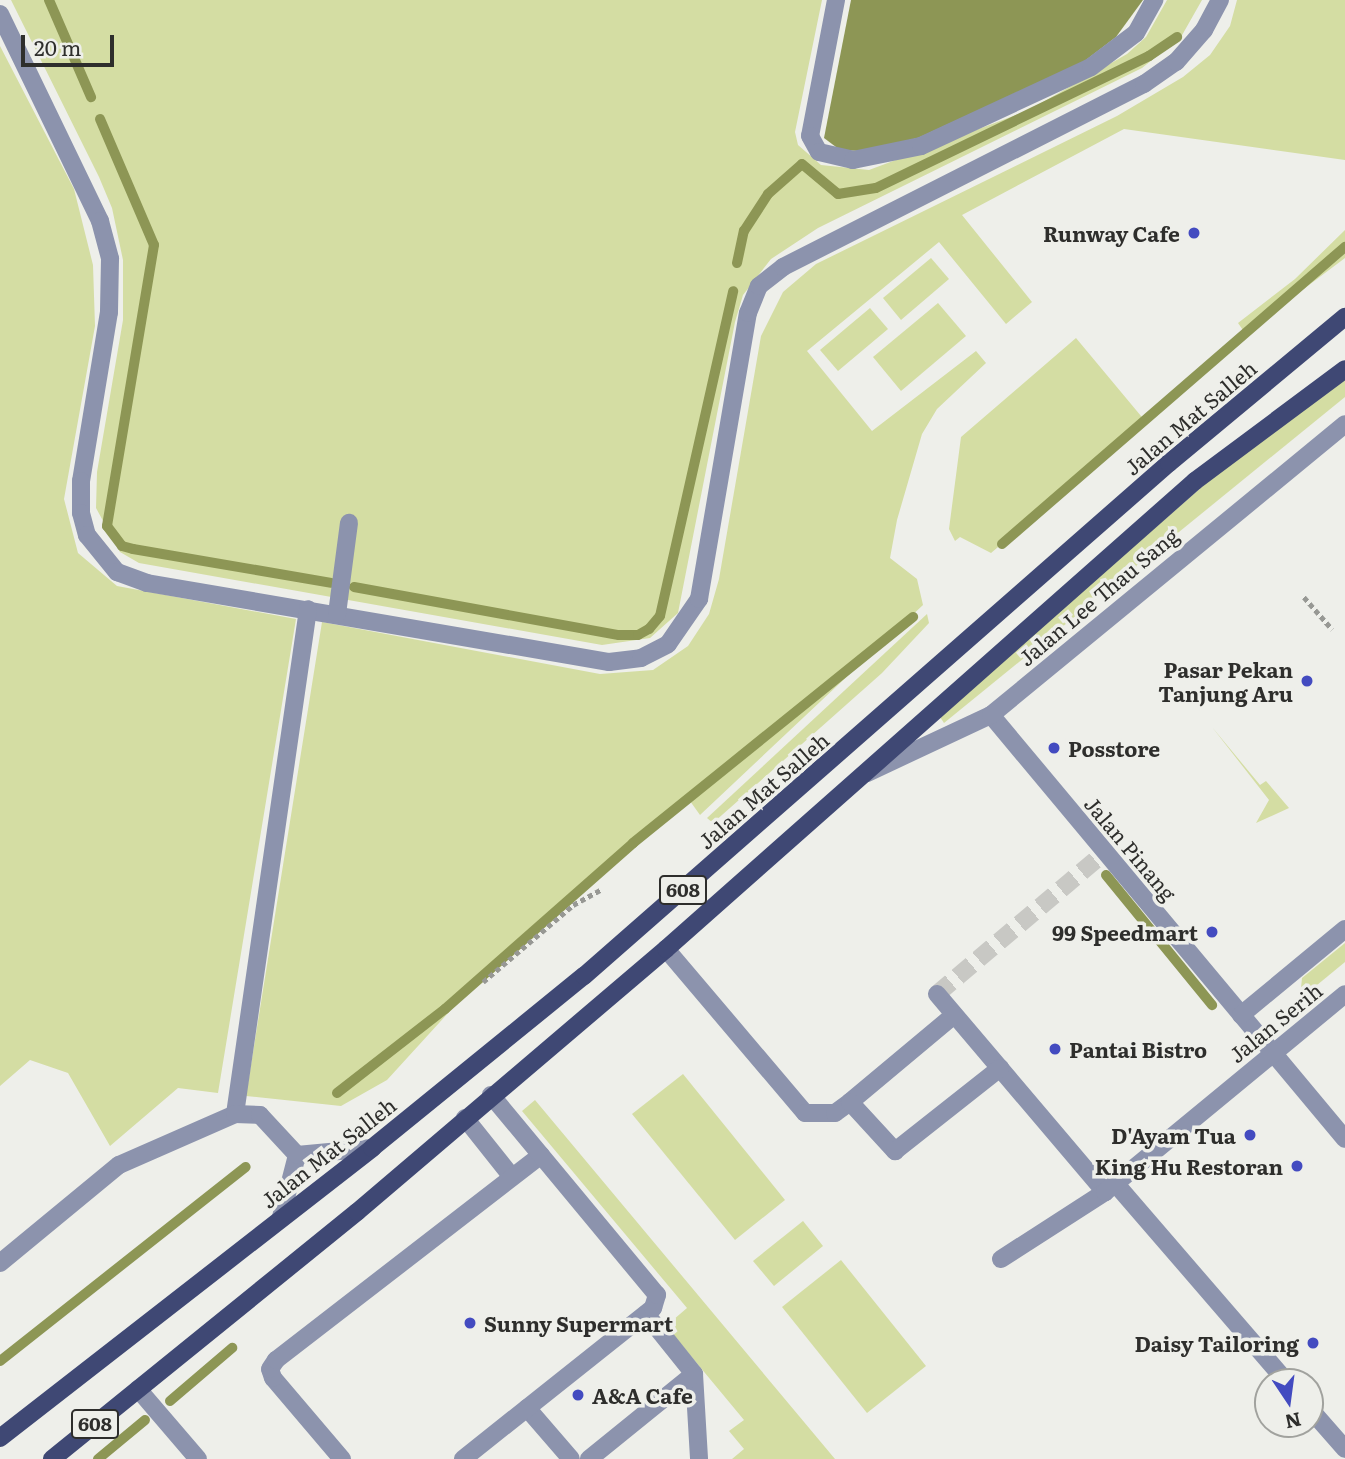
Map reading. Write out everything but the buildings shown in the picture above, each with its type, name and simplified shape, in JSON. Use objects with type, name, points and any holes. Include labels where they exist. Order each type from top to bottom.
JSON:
[{"type":"main road","name":"Jalan Mat Salleh","points":[[0,1438],[372,1148],[595,967],[1169,463],[1345,317]]},
{"type":"main road","name":"608","points":[[52,1459],[357,1212],[491,1095],[666,949],[1195,481],[1345,369]]},
{"type":"street","points":[[836,0],[810,136],[819,152],[853,160],[921,146],[1091,67],[1136,33],[1154,0]]},
{"type":"street","points":[[0,15],[100,221],[110,259],[106,333],[80,481],[80,513],[87,535],[117,572],[147,583],[337,614],[537,653],[609,662],[641,658],[667,644],[699,599],[748,313],[759,286],[783,267],[1144,84],[1176,62],[1205,30],[1220,0]]},
{"type":"street","name":"Jalan Lee Thau Sang","points":[[863,775],[991,715],[1345,424]]},
{"type":"street","points":[[337,614],[349,523]]},
{"type":"street","points":[[234,1114],[309,609]]},
{"type":"street","name":"Jalan Pinang","points":[[991,715],[1345,1139]]},
{"type":"street","name":"Jalan Serih","points":[[1241,1015],[1345,929]]},
{"type":"street","points":[[666,949],[805,1113],[835,1113],[954,1014]]},
{"type":"street","points":[[937,994],[1000,1068],[1274,1368]]},
{"type":"street","name":"Jalan Serih","points":[[1000,1259],[1110,1187],[1345,994]]},
{"type":"street","points":[[850,1102],[895,1151],[1000,1068]]},
{"type":"street","points":[[463,1459],[646,1314],[657,1295],[491,1095]]},
{"type":"street","points":[[0,1263],[119,1165],[234,1114],[260,1115],[297,1154]]},
{"type":"street","points":[[465,1118],[512,1177]]},
{"type":"street","points":[[297,1154],[372,1148]]},
{"type":"street","points":[[281,1217],[297,1154]]},
{"type":"street","points":[[342,1459],[273,1378],[270,1370],[276,1360],[541,1155]]},
{"type":"street","points":[[646,1314],[694,1374],[699,1459]]},
{"type":"street","points":[[589,1459],[694,1374]]},
{"type":"street","points":[[138,1389],[198,1459]]},
{"type":"street","points":[[527,1408],[571,1459]]},
{"type":"street","points":[[1324,1425],[1345,1449]]},
{"type":"path","points":[[1304,597],[1332,629]]},
{"type":"path","points":[[483,982],[573,905],[602,889]]},
{"type":"shaded area","points":[[11,0],[822,0],[795,132],[798,145],[821,165],[869,170],[1029,110],[1127,54],[1146,37],[1167,0],[1202,0],[1181,37],[1142,68],[818,228],[771,259],[743,295],[735,322],[678,613],[650,638],[602,645],[139,563],[120,552],[96,508],[97,472],[123,320],[123,260],[112,208],[99,177]]},
{"type":"shaded area","points":[[851,0],[1143,0],[1116,37],[1082,63],[918,138],[860,151],[840,150],[824,138]]},
{"type":"shaded area","points":[[1237,0],[1345,0],[1345,160],[1124,129],[962,215],[1032,302],[1006,324],[939,242],[807,351],[872,431],[976,351],[986,363],[937,409],[922,434],[897,520],[890,558],[917,579],[923,605],[700,815],[690,801],[481,977],[387,1080],[341,1106],[246,1096],[322,622],[600,674],[653,670],[688,646],[709,614],[719,579],[761,336],[783,292],[816,264],[1117,116],[1183,77],[1210,55],[1230,26]]},
{"type":"shaded area","points":[[0,46],[74,189],[93,265],[95,326],[64,499],[78,553],[117,586],[296,619],[218,1093],[178,1088],[110,1146],[68,1073],[30,1060],[0,1086]]},
{"type":"shaded area","points":[[1345,230],[1345,258],[1245,333],[1238,323],[1295,279]]},
{"type":"shaded area","points":[[931,258],[949,279],[901,320],[883,298]]},
{"type":"shaded area","points":[[938,303],[966,336],[901,391],[873,357]]},
{"type":"shaded area","points":[[870,308],[888,329],[838,371],[820,350]]},
{"type":"shaded area","points":[[1076,338],[1146,422],[991,553],[960,537],[955,541],[949,529],[961,437]]},
{"type":"shaded area","points":[[1345,371],[1345,397],[944,723],[940,717],[1000,663],[1251,444]]},
{"type":"shaded area","points":[[927,614],[929,623],[882,673],[713,823],[707,818]]},
{"type":"shaded area","points":[[1212,727],[1260,785],[1266,781],[1289,808],[1256,823],[1269,800]]},
{"type":"shaded area","points":[[1345,943],[1345,962],[1311,990],[1301,988],[1302,978]]},
{"type":"shaded area","points":[[683,1074],[785,1200],[735,1240],[632,1114]]},
{"type":"shaded area","points":[[535,1100],[835,1459],[732,1459],[744,1449],[729,1431],[744,1420],[666,1326],[687,1308],[522,1111]]},
{"type":"shaded area","points":[[803,1221],[823,1246],[774,1286],[753,1261]]},
{"type":"shaded area","points":[[841,1260],[926,1366],[867,1413],[782,1307]]},
{"type":"waterway","points":[[49,0],[91,97]]},
{"type":"waterway","points":[[737,263],[744,231],[768,194],[802,164],[838,194],[876,188],[1149,56],[1177,37]]},
{"type":"waterway","points":[[100,119],[154,245],[107,526],[122,546],[133,549],[331,583]]},
{"type":"waterway","points":[[1002,544],[1345,247]]},
{"type":"waterway","points":[[354,587],[619,635],[638,635],[649,629],[660,616],[733,291]]},
{"type":"waterway","points":[[337,1093],[445,1009],[633,843],[913,617]]},
{"type":"waterway","points":[[1106,875],[1212,1005]]},
{"type":"waterway","points":[[0,1361],[246,1167]]},
{"type":"waterway","points":[[170,1401],[232,1348]]},
{"type":"waterway","points":[[98,1459],[145,1420]]},
{"type":"tunnel","points":[[937,994],[1105,852]]},
{"type":"place","name":"Runway Cafe","points":[[1194,233]]},
{"type":"place","name":"Pasar Pekan Tanjung Aru","points":[[1307,681]]},
{"type":"place","name":"Posstore","points":[[1054,748]]},
{"type":"place","name":"99 Speedmart","points":[[1212,932]]},
{"type":"place","name":"Pantai Bistro","points":[[1055,1049]]},
{"type":"place","name":"D'Ayam Tua","points":[[1250,1135]]},
{"type":"place","name":"King Hu Restoran","points":[[1297,1166]]},
{"type":"place","name":"Sunny Supermart","points":[[470,1323]]},
{"type":"place","name":"Daisy Tailoring","points":[[1313,1343]]},
{"type":"place","name":"A&A Cafe","points":[[578,1395]]}]
